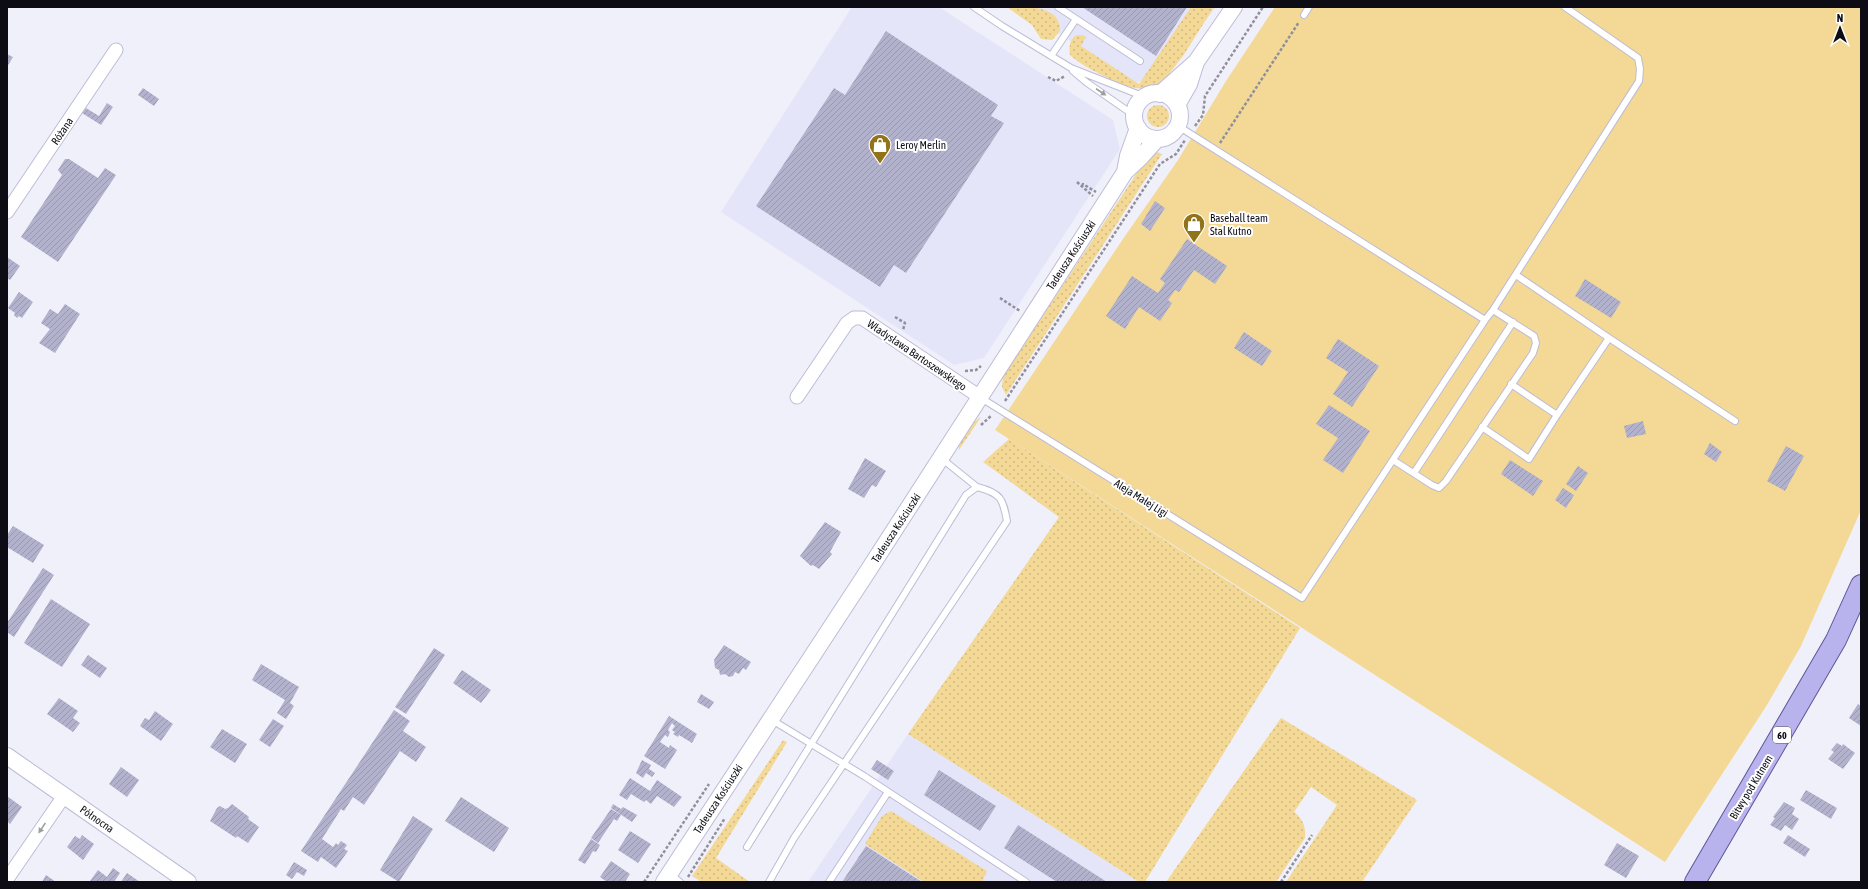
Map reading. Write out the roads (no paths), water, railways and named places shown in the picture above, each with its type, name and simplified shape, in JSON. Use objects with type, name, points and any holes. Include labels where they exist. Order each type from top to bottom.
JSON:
[{"type":"main road","name":"Bitwy pod Kutnem","points":[[1695,882],[1836,640],[1861,585]]},
{"type":"street","points":[[1160,94],[1196,62],[1234,7]]},
{"type":"street","name":"Różana","points":[[7,212],[116,50]]},
{"type":"street","points":[[1177,105],[1188,84],[1196,62]]},
{"type":"street","points":[[1160,94],[1170,97],[1177,105],[1184,130],[1157,139],[1146,136],[1136,122],[1137,105],[1144,97],[1160,94]]},
{"type":"street","name":"Tadeusza Kościuszki","points":[[1125,172],[1136,122]]},
{"type":"street","name":"Tadeusza Kościuszki","points":[[671,879],[771,719],[1125,172],[1157,139]]},
{"type":"street","name":"Władysława Bartoszewskiego","points":[[797,397],[847,323],[858,318],[885,333],[980,397]]},
{"type":"street","name":"Północna","points":[[7,756],[188,882]]},
{"type":"street","points":[[7,879],[64,796]]},
{"type":"lane","points":[[974,7],[1071,68],[1144,97]]},
{"type":"lane","points":[[1058,7],[1140,61]]},
{"type":"lane","points":[[1304,14],[1309,7]]},
{"type":"lane","points":[[1493,310],[1534,336],[1536,343],[1533,352],[1446,481],[1439,488],[1432,486],[1393,460],[1493,310],[1639,81],[1640,68],[1638,58],[1565,7]]},
{"type":"lane","points":[[1051,56],[1076,19]]},
{"type":"lane","points":[[1071,68],[1136,122]]},
{"type":"lane","points":[[1184,130],[1485,320]]},
{"type":"lane","points":[[1516,274],[1609,338],[1736,421]]},
{"type":"lane","points":[[1414,473],[1512,322]]},
{"type":"lane","points":[[1482,427],[1529,459],[1609,338]]},
{"type":"lane","points":[[1511,384],[1557,416]]},
{"type":"lane","name":"Aleja Małej Ligi","points":[[980,397],[1302,598],[1393,460]]},
{"type":"lane","points":[[769,882],[794,838],[1007,521],[1004,502],[990,490],[977,487],[940,458]]},
{"type":"lane","points":[[747,847],[966,495],[977,487]]},
{"type":"lane","points":[[771,719],[888,792],[1026,882]]},
{"type":"lane","points":[[829,882],[888,792]]},
{"type":"place","name":"Leroy Merlin","points":[[880,164]]},
{"type":"place","name":"Baseball team Stal Kutno","points":[[1194,244]]}]
